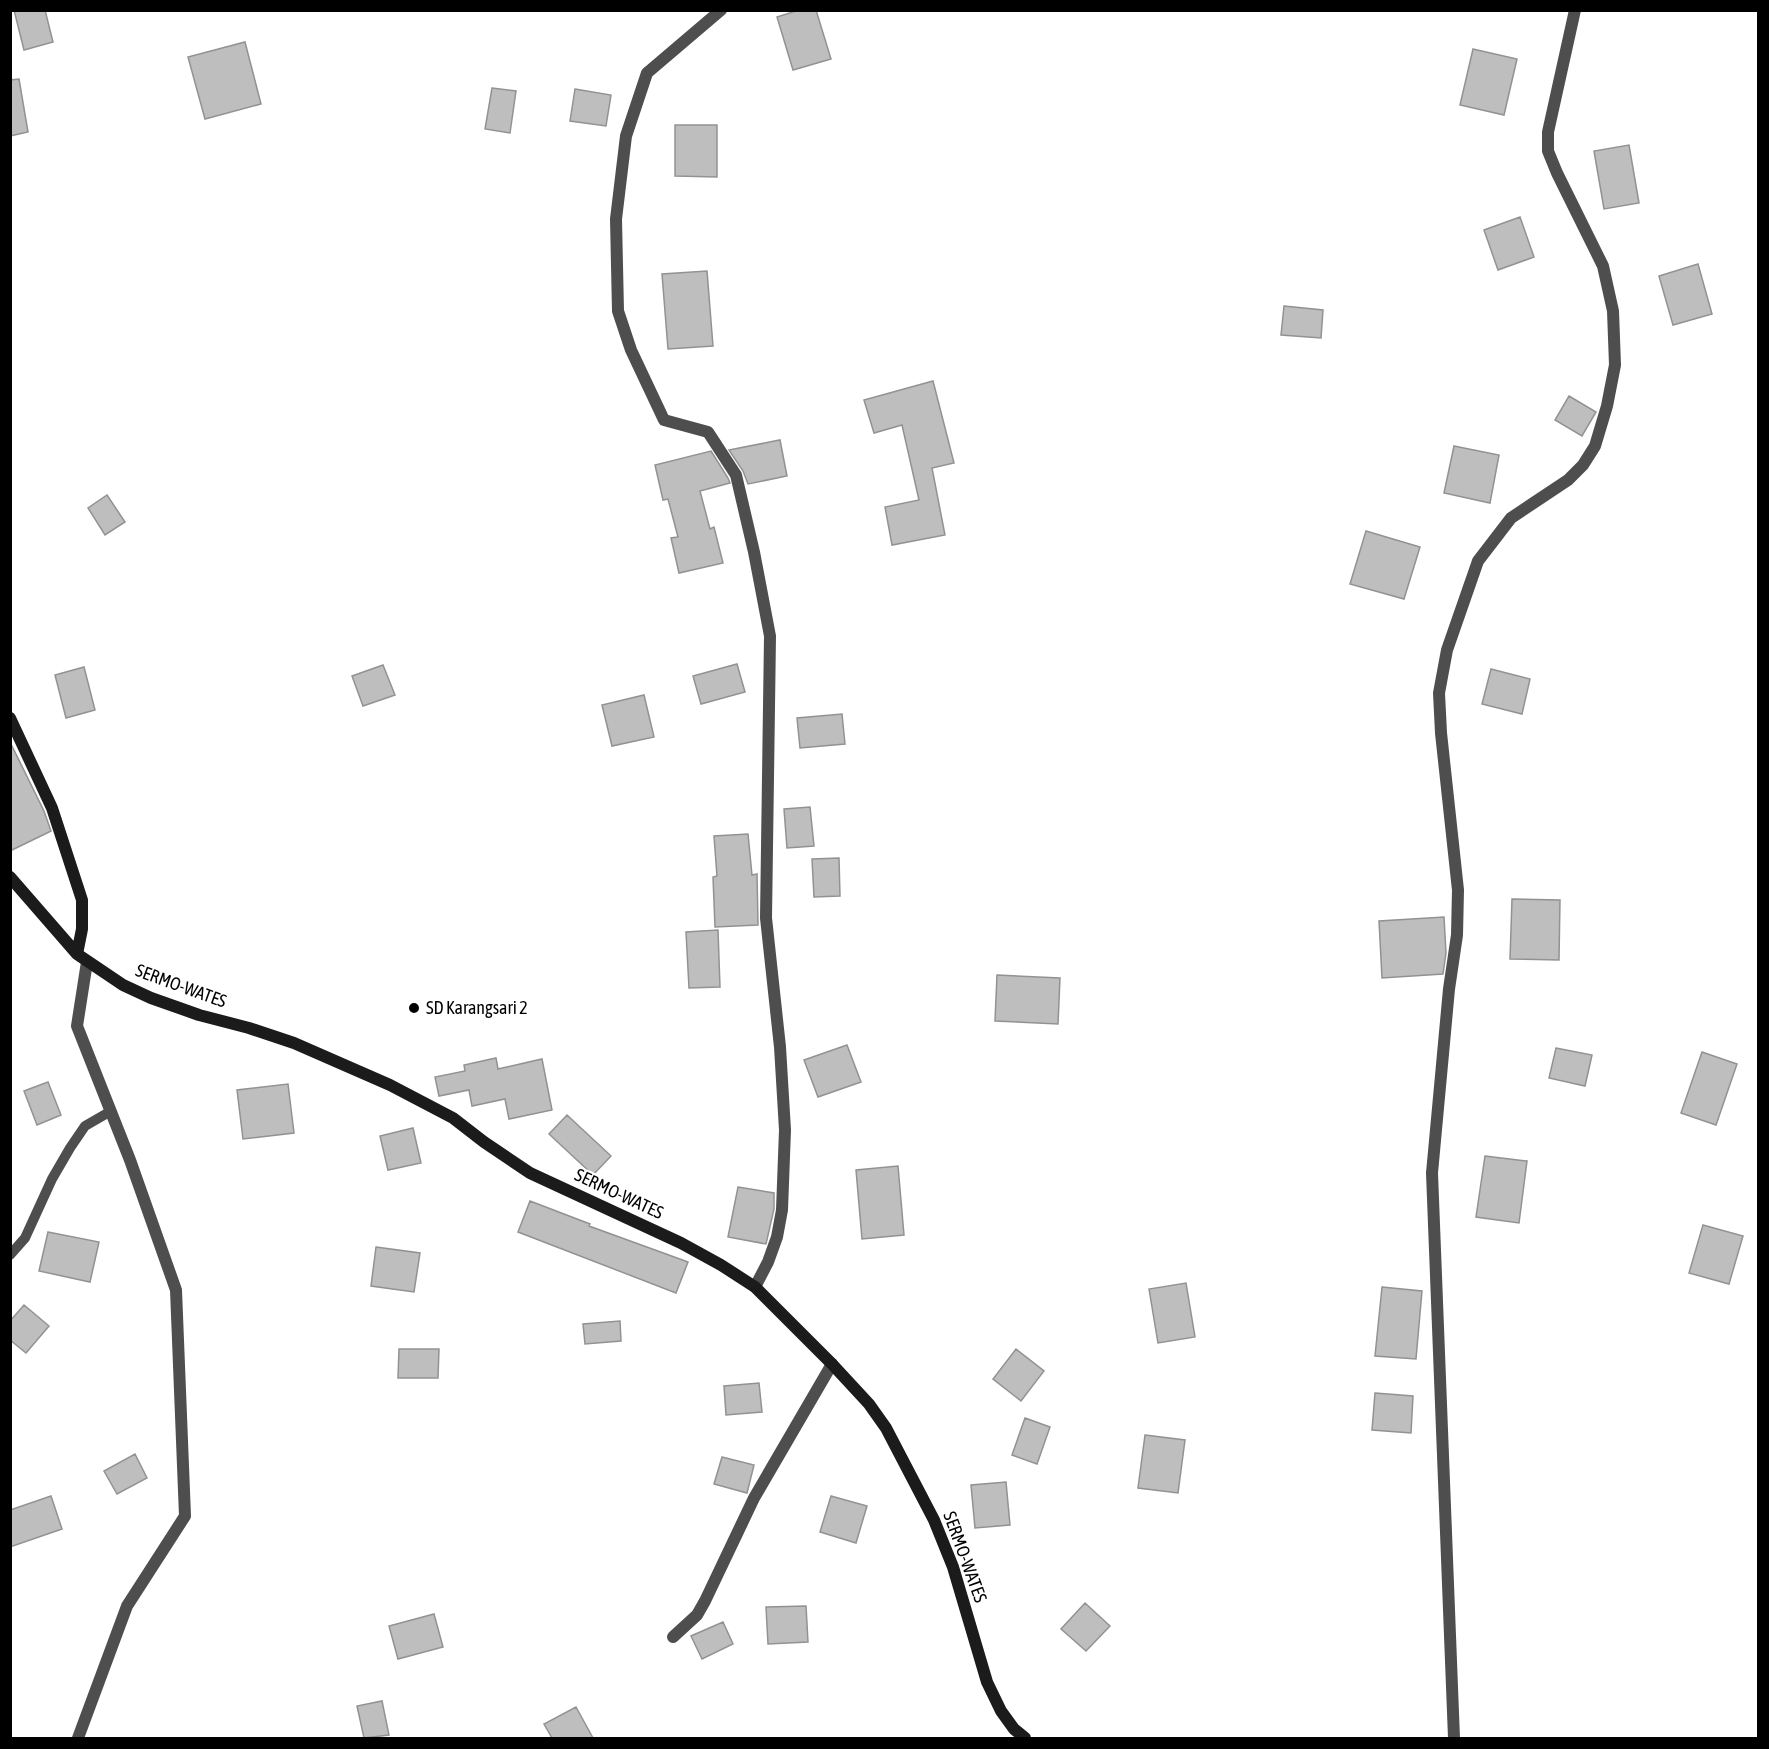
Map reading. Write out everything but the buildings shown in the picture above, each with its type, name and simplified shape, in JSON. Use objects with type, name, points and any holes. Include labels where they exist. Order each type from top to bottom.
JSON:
[{"type":"main road","points":[[10,718],[52,808],[82,900],[82,958]]},
{"type":"main road","name":"SERMO-WATES","points":[[10,877],[82,958],[123,985],[199,1015],[294,1043],[390,1084],[453,1118],[530,1173],[681,1243],[755,1287],[832,1364],[869,1404],[886,1428],[934,1520],[952,1567],[987,1682],[1001,1711],[1014,1729],[1025,1738]]},
{"type":"street","points":[[721,10],[648,73],[626,136],[616,219],[618,311],[630,350],[664,420],[708,432],[736,475],[770,636],[766,918],[780,1047],[785,1130],[781,1219],[768,1262],[755,1287]]},
{"type":"street","points":[[1454,1738],[1432,1173],[1449,989],[1457,935],[1458,890],[1441,733],[1439,693],[1447,650],[1478,561],[1511,518],[1568,480],[1583,465],[1594,446],[1607,406],[1615,365],[1611,300],[1603,266],[1548,151],[1548,132],[1575,10]]},
{"type":"street","points":[[78,1738],[127,1606],[185,1515],[176,1290],[111,1111],[77,1026],[82,958]]},
{"type":"street","points":[[673,1637],[697,1615],[754,1498],[832,1364]]},
{"type":"lane","points":[[10,1255],[25,1238],[52,1179],[85,1126],[111,1111]]},
{"type":"place","name":"SD Karangsari 2","points":[[414,1008]]}]
